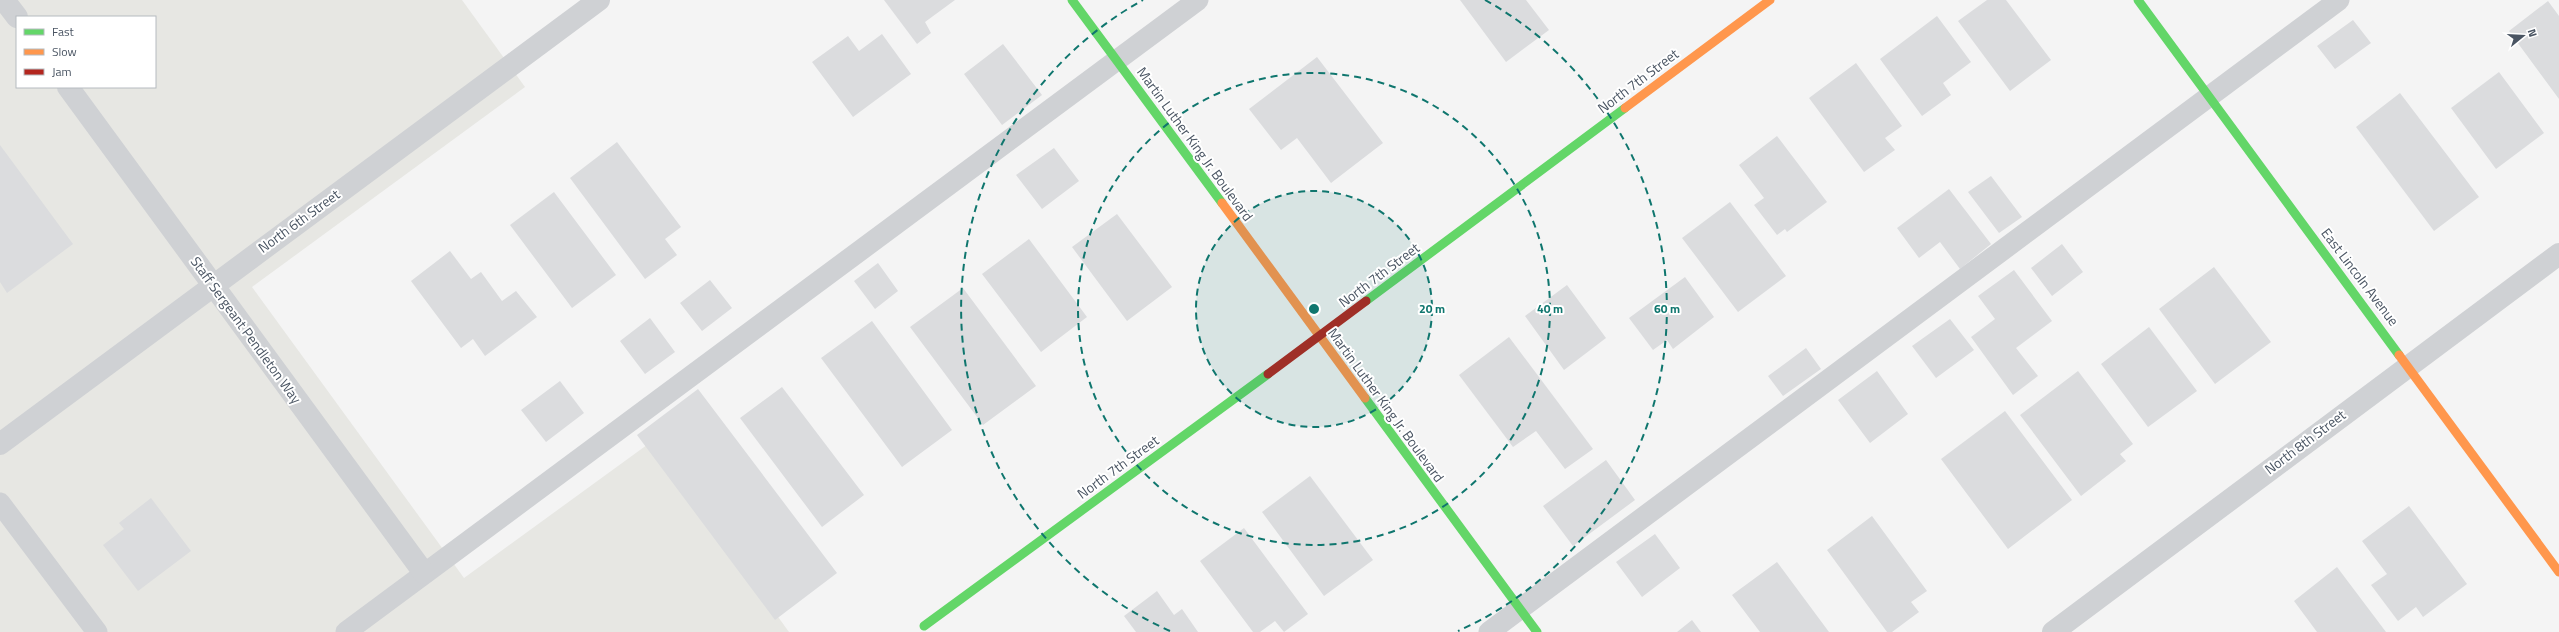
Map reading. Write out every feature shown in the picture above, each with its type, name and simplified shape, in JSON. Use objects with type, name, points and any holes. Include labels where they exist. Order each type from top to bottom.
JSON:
[{"type":"street","points":[[4,0],[16,16]]},
{"type":"street","name":"North 6th Street","points":[[0,444],[213,284],[599,0]]},
{"type":"street","name":"Martin Luther King Jr. Boulevard","points":[[1072,0],[1318,337],[1537,632]]},
{"type":"street","name":"North 7th Street","points":[[924,626],[1318,337],[1770,0]]},
{"type":"street","name":"East Lincoln Avenue","points":[[2138,0],[2559,572]]},
{"type":"street","name":"Staff Sergeant Pendleton Way","points":[[69,88],[424,573]]},
{"type":"street","name":"North 8th Street","points":[[2053,632],[2408,365],[2559,254]]},
{"type":"lane","points":[[346,632],[1198,0]]},
{"type":"lane","points":[[1489,632],[2339,0]]},
{"type":"lane","points":[[0,503],[97,632]]},
{"type":"shaded area","points":[[0,0],[462,0],[525,87],[252,287],[464,578],[651,442],[789,632],[0,632]]},
{"type":"building","points":[[884,0],[955,0],[925,22],[931,33],[917,44]]},
{"type":"building","points":[[1460,0],[1526,0],[1549,30],[1506,62]]},
{"type":"building","points":[[1987,0],[2006,0],[2051,60],[2010,91],[1958,21]]},
{"type":"building","points":[[2548,1],[2559,16],[2559,99],[2509,31]]},
{"type":"building","points":[[1937,16],[1971,62],[1943,83],[1951,95],[1922,116],[1880,59]]},
{"type":"building","points":[[2353,20],[2371,43],[2335,69],[2317,46]]},
{"type":"building","points":[[882,34],[911,74],[853,117],[812,62],[848,36],[859,51]]},
{"type":"building","points":[[1003,44],[1042,95],[1002,125],[964,74]]},
{"type":"building","points":[[1317,57],[1383,143],[1331,183],[1297,138],[1281,150],[1249,109]]},
{"type":"building","points":[[1856,63],[1902,126],[1885,138],[1895,150],[1864,172],[1809,98]]},
{"type":"building","points":[[2499,72],[2544,133],[2496,169],[2451,108]]},
{"type":"building","points":[[2400,93],[2479,197],[2434,231],[2356,127]]},
{"type":"building","points":[[1777,136],[1827,202],[1787,232],[1785,229],[1777,235],[1754,205],[1764,198],[1739,165]]},
{"type":"building","points":[[617,142],[681,227],[665,239],[677,255],[645,279],[570,178]]},
{"type":"building","points":[[0,145],[73,244],[7,293],[0,282]]},
{"type":"building","points":[[1054,148],[1079,181],[1042,209],[1016,175]]},
{"type":"building","points":[[1991,176],[2022,217],[1999,233],[1968,192]]},
{"type":"building","points":[[1949,189],[1991,244],[1960,269],[1940,242],[1919,258],[1897,228]]},
{"type":"building","points":[[554,192],[616,275],[572,308],[510,225]]},
{"type":"building","points":[[1730,202],[1786,276],[1738,312],[1682,238]]},
{"type":"building","points":[[1117,214],[1172,287],[1127,321],[1072,247]]},
{"type":"building","points":[[1029,239],[1087,317],[1041,352],[982,274]]},
{"type":"building","points":[[2062,244],[2083,272],[2052,296],[2031,268]]},
{"type":"building","points":[[450,251],[471,279],[481,272],[502,301],[516,291],[537,317],[485,356],[473,339],[461,348],[411,281]]},
{"type":"building","points":[[878,263],[898,291],[875,309],[854,281]]},
{"type":"building","points":[[2214,267],[2271,342],[2215,384],[2159,309]]},
{"type":"building","points":[[2014,270],[2052,321],[2016,348],[2038,376],[2013,395],[1971,337],[1995,319],[1978,296]]},
{"type":"building","points":[[1685,277],[1714,317],[1673,349],[1667,340],[1653,350],[1629,318]]},
{"type":"building","points":[[710,280],[732,308],[702,331],[680,303]]},
{"type":"building","points":[[1567,285],[1606,338],[1564,370],[1525,316]]},
{"type":"building","points":[[963,288],[1036,386],[983,425],[910,327]]},
{"type":"building","points":[[650,318],[675,352],[645,374],[620,341]]},
{"type":"building","points":[[1950,319],[1974,350],[1936,378],[1912,346]]},
{"type":"building","points":[[872,321],[952,430],[902,467],[821,358]]},
{"type":"building","points":[[2149,327],[2197,391],[2148,427],[2101,364]]},
{"type":"building","points":[[1509,337],[1593,449],[1565,469],[1536,431],[1513,447],[1459,375]]},
{"type":"building","points":[[1806,348],[1821,369],[1783,396],[1768,376]]},
{"type":"building","points":[[1877,371],[1908,414],[1870,443],[1838,400]]},
{"type":"building","points":[[2078,371],[2133,444],[2120,454],[2126,461],[2081,496],[2020,415]]},
{"type":"building","points":[[560,381],[584,413],[546,442],[521,410]]},
{"type":"building","points":[[782,387],[864,495],[822,527],[740,418]]},
{"type":"building","points":[[698,389],[837,573],[775,620],[637,435]]},
{"type":"building","points":[[2005,411],[2072,500],[2008,549],[1941,459]]},
{"type":"building","points":[[1606,460],[1635,500],[1573,546],[1543,506]]},
{"type":"building","points":[[1310,476],[1373,560],[1324,596],[1262,512]]},
{"type":"building","points":[[151,498],[191,551],[138,591],[103,545],[124,529],[119,523]]},
{"type":"building","points":[[2409,506],[2467,584],[2423,617],[2416,607],[2398,621],[2371,585],[2387,574],[2362,541]]},
{"type":"building","points":[[1872,516],[1927,591],[1911,602],[1919,612],[1892,632],[1887,632],[1827,550]]},
{"type":"building","points":[[1244,528],[1308,614],[1284,632],[1275,621],[1260,632],[1253,632],[1200,561]]},
{"type":"building","points":[[1655,534],[1680,568],[1642,597],[1616,562]]},
{"type":"building","points":[[1777,562],[1829,632],[1760,632],[1732,595]]},
{"type":"building","points":[[2337,567],[2386,632],[2317,632],[2294,601]]},
{"type":"building","points":[[1157,591],[1174,615],[1182,609],[1198,632],[1136,632],[1124,616]]},
{"type":"building","points":[[1692,620],[1701,632],[1677,632]]},
{"type":"traffic: fast","points":[[1072,0],[1222,203]]},
{"type":"traffic: fast","points":[[2138,0],[2399,355]]},
{"type":"traffic: fast","points":[[1366,301],[1625,108]]},
{"type":"traffic: fast","points":[[924,626],[1268,374]]},
{"type":"traffic: fast","points":[[1365,398],[1537,632]]},
{"type":"traffic: slow","points":[[1625,108],[1770,0]]},
{"type":"traffic: slow","points":[[1222,203],[1365,398]]},
{"type":"traffic: slow","points":[[2399,355],[2559,572]]},
{"type":"traffic: jam","points":[[1268,374],[1366,301]]}]
